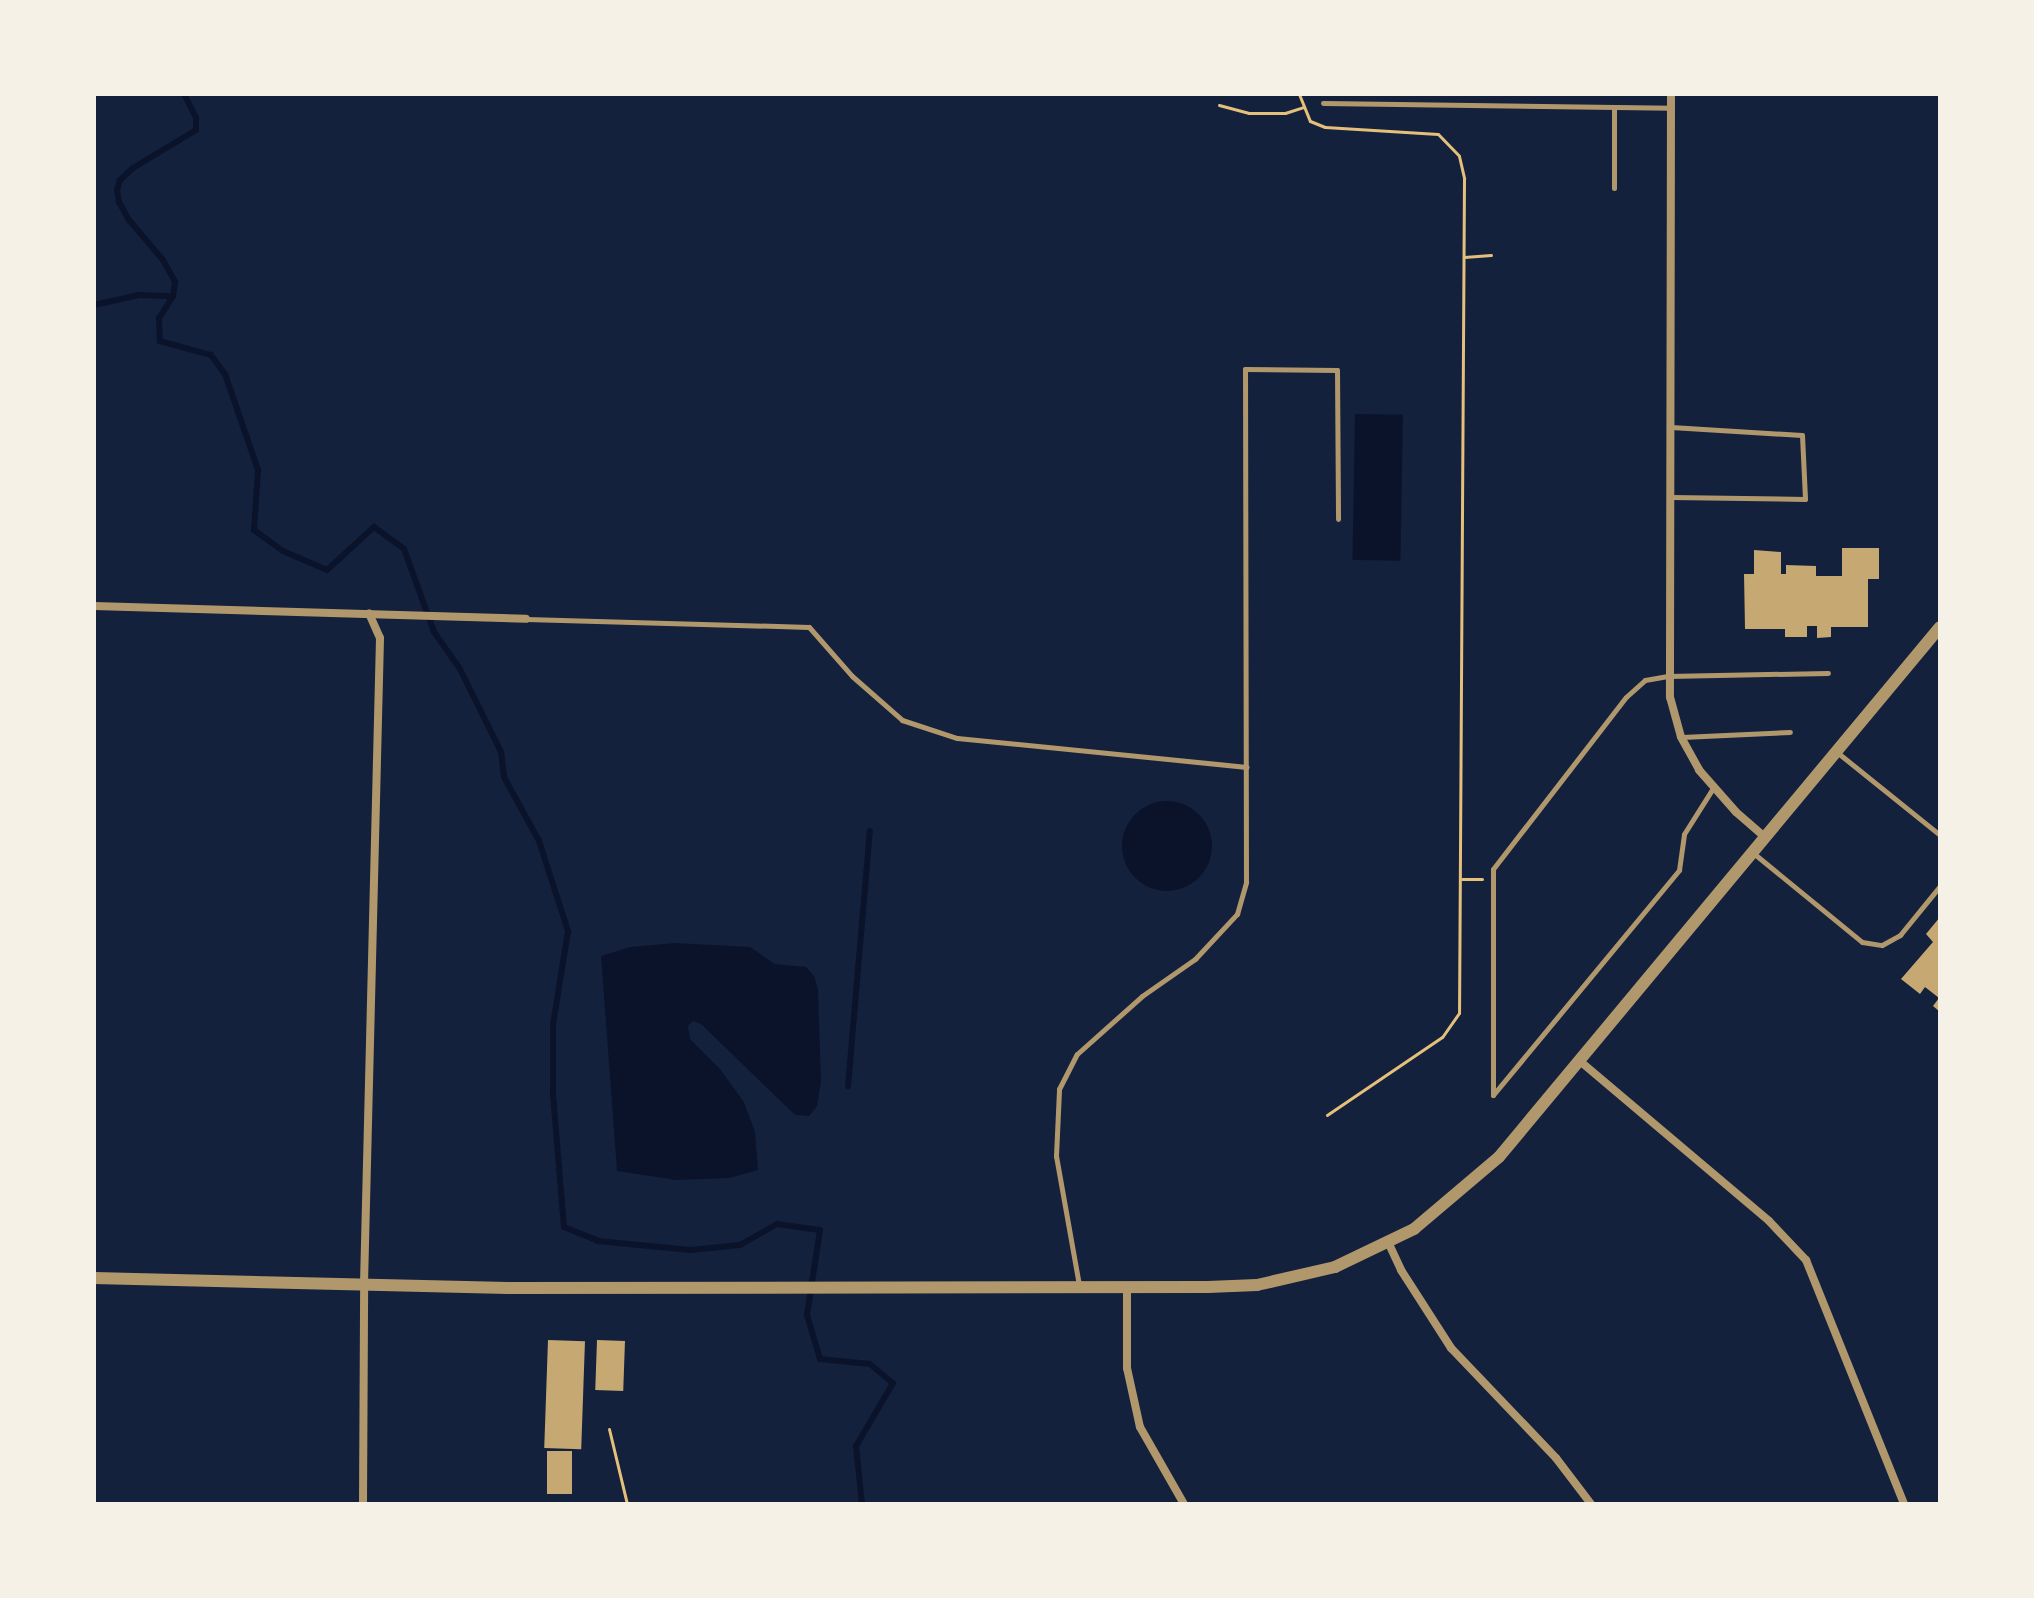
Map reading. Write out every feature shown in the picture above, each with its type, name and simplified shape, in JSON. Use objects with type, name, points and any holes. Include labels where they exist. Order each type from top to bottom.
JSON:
[{"type":"street","points":[[1671,94],[1668,676],[1681,737],[1713,788],[1764,836]]},
{"type":"street","points":[[94,606],[526,619]]},
{"type":"street","points":[[363,1504],[364,1284],[380,638],[369,613]]},
{"type":"street","points":[[94,1278],[864,1290],[1257,1285],[1335,1267],[1389,1244],[1429,1219],[1482,1174],[1581,1062],[1764,836],[1940,627]]},
{"type":"street","points":[[1581,1062],[1769,1221],[1806,1260],[1904,1504]]},
{"type":"street","points":[[1389,1244],[1401,1270],[1451,1348],[1556,1458],[1591,1504]]},
{"type":"street","points":[[1127,1286],[1127,1368],[1140,1427],[1184,1504]]},
{"type":"lane","points":[[1323,103],[1671,108]]},
{"type":"lane","points":[[1614,107],[1614,188]]},
{"type":"lane","points":[[1079,1286],[1056,1156],[1059,1089],[1077,1054],[1142,996],[1195,959],[1237,914],[1246,882],[1245,369],[1337,370],[1338,519]]},
{"type":"lane","points":[[1669,497],[1805,499],[1802,435],[1670,427]]},
{"type":"lane","points":[[526,619],[809,627],[852,676],[902,720],[957,738],[1247,767]]},
{"type":"lane","points":[[1713,788],[1684,834],[1679,870],[1493,1095],[1493,869],[1626,697],[1645,680],[1668,676],[1828,673]]},
{"type":"lane","points":[[1681,737],[1790,732]]},
{"type":"lane","points":[[1837,751],[1940,835]]},
{"type":"lane","points":[[1751,852],[1862,942],[1882,945],[1900,935],[1940,886]]},
{"type":"path","points":[[1299,94],[1310,121],[1325,127],[1438,134],[1450,143],[1459,156],[1464,178],[1459,1013],[1442,1037],[1327,1115]]},
{"type":"path","points":[[1219,105],[1249,113],[1285,113],[1304,107]]},
{"type":"path","points":[[1464,257],[1491,255]]},
{"type":"path","points":[[1462,879],[1493,879]]},
{"type":"path","points":[[609,1429],[627,1504]]},
{"type":"water","points":[[1355,414],[1403,415],[1400,561],[1352,560]]},
{"type":"water","points":[[1167,801],[1184,805],[1199,814],[1208,829],[1212,846],[1208,863],[1199,878],[1184,887],[1167,891],[1150,887],[1135,878],[1126,863],[1122,846],[1126,829],[1135,814],[1150,805]]},
{"type":"water","points":[[675,943],[750,947],[775,964],[806,967],[814,976],[818,989],[821,1082],[817,1106],[809,1116],[795,1115],[701,1024],[693,1021],[688,1026],[690,1039],[720,1069],[744,1102],[755,1132],[758,1170],[729,1178],[676,1180],[617,1171],[601,956],[630,947]]},
{"type":"building","points":[[1842,548],[1879,548],[1879,579],[1868,579],[1868,627],[1831,627],[1831,637],[1817,638],[1817,626],[1807,626],[1807,637],[1785,637],[1785,629],[1745,629],[1744,574],[1754,574],[1754,550],[1781,552],[1781,574],[1786,574],[1786,565],[1816,566],[1816,576],[1842,576]]},
{"type":"building","points":[[1940,917],[1940,1012],[1933,1006],[1939,998],[1925,987],[1920,994],[1901,979],[1933,942],[1926,934]]},
{"type":"building","points":[[548,1340],[585,1341],[581,1449],[544,1448]]},
{"type":"building","points":[[597,1340],[625,1341],[623,1391],[595,1390]]},
{"type":"building","points":[[547,1451],[572,1451],[572,1494],[547,1494]]},
{"type":"waterway","points":[[184,94],[196,118],[196,130],[133,168],[120,180],[117,190],[119,202],[129,220],[163,260],[175,282],[173,296],[159,318],[160,341],[211,355],[225,374],[258,470],[254,530],[283,551],[327,570],[374,527],[404,549],[434,632],[460,669],[501,752],[504,777],[539,841],[568,931],[553,1025],[553,1094],[564,1227],[598,1241],[691,1250],[740,1245],[777,1224],[820,1230],[807,1315],[820,1359],[870,1364],[893,1383],[856,1446],[862,1504]]},
{"type":"waterway","points":[[94,305],[139,295],[173,296]]},
{"type":"waterway","points":[[848,1086],[870,831]]}]
